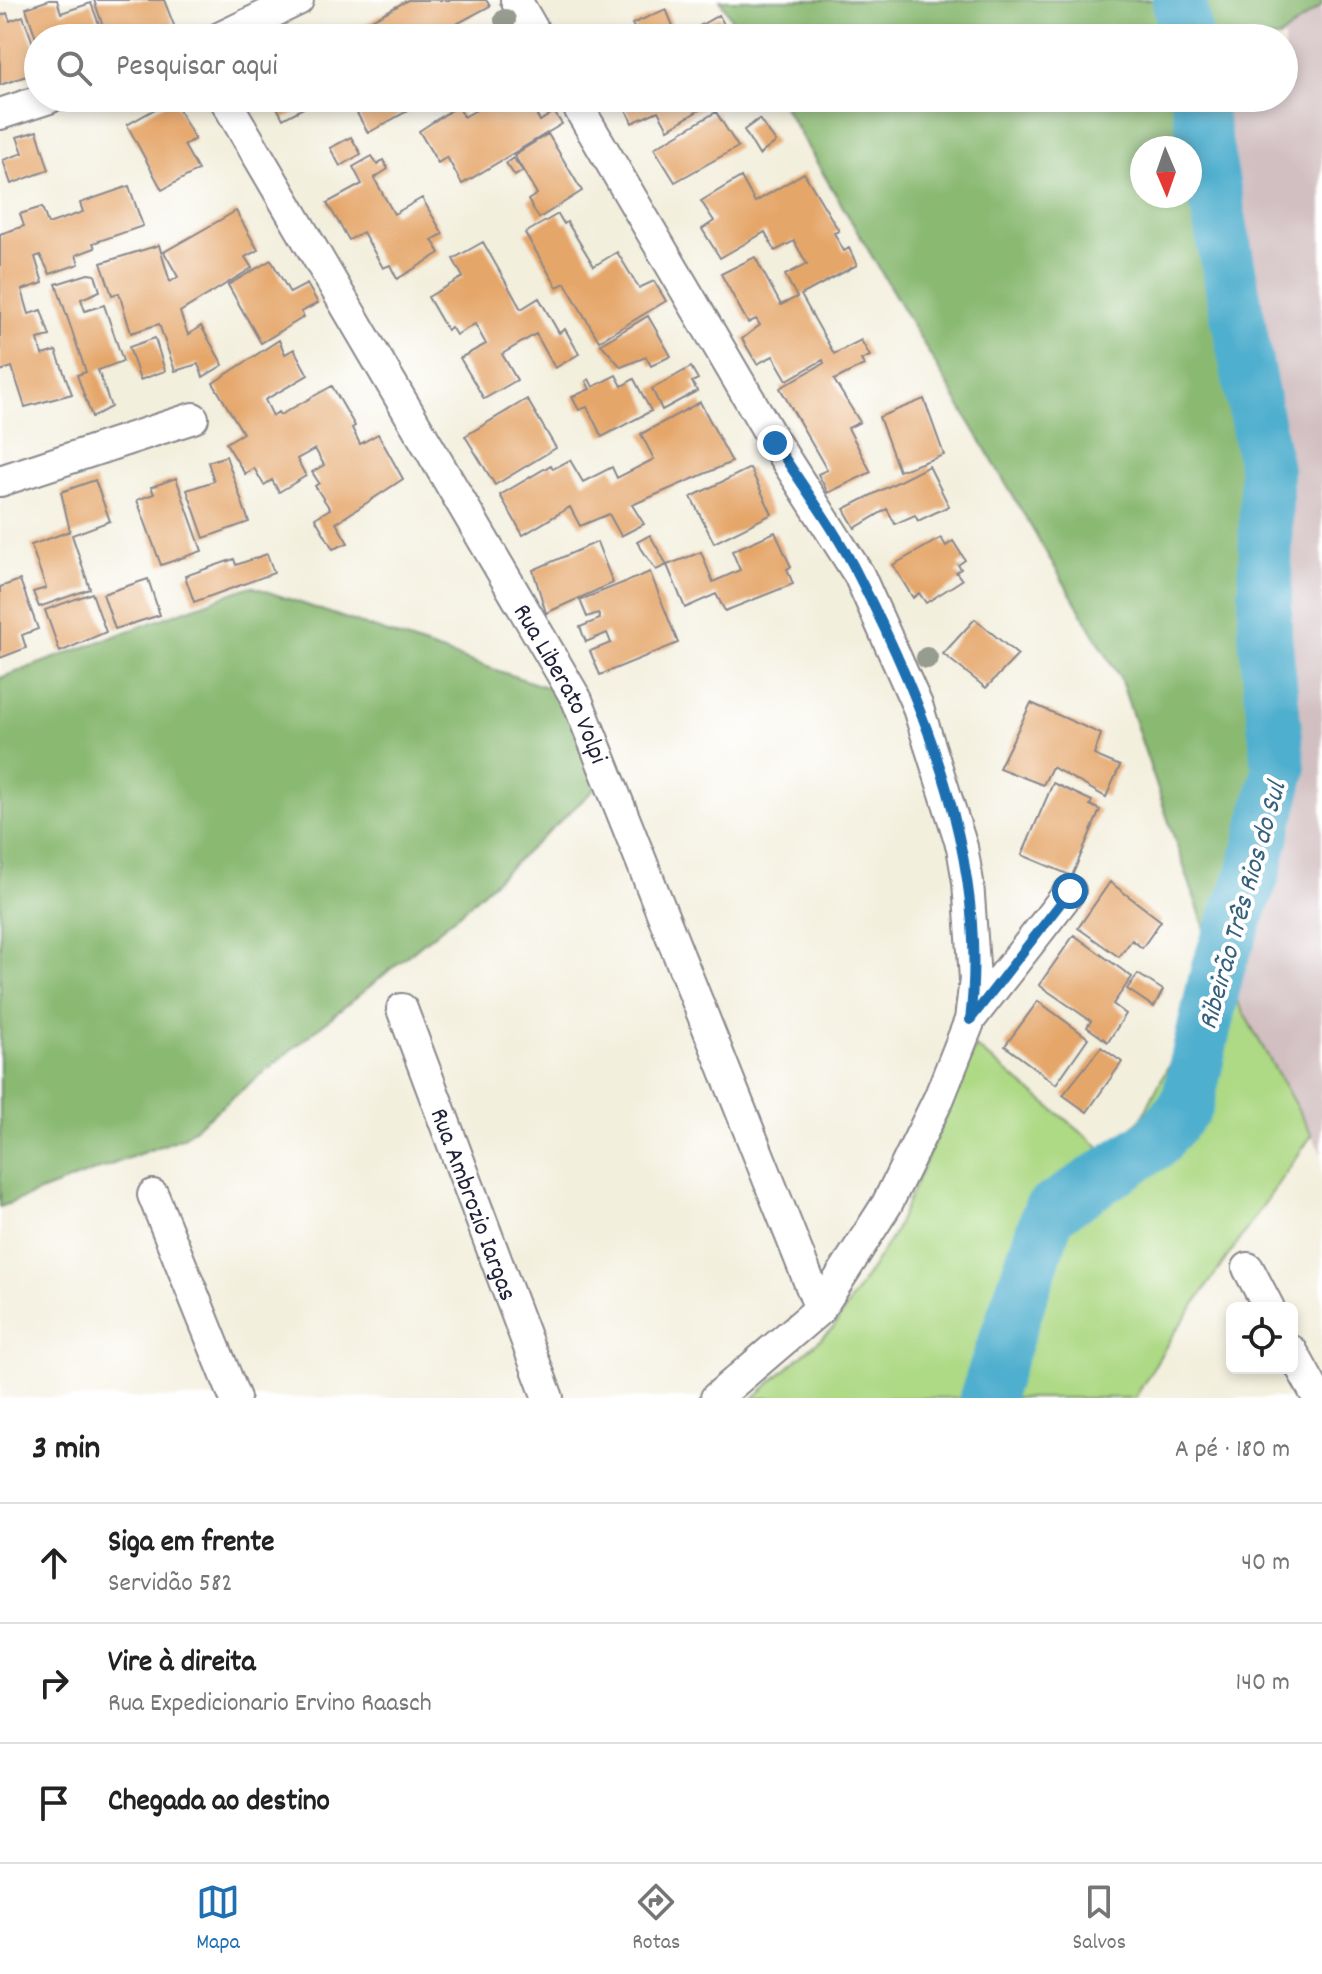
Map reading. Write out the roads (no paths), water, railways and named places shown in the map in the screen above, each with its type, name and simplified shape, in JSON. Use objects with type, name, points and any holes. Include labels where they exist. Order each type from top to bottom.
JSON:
[{"type":"street","points":[[248,24],[298,0]]},
{"type":"street","points":[[516,0],[530,24]]},
{"type":"street","points":[[0,114],[24,106]]},
{"type":"street","name":"Rua Liberato Volpi","points":[[232,112],[577,700],[820,1309]]},
{"type":"street","points":[[581,112],[775,443],[859,575],[917,705],[962,847],[968,882],[975,979],[970,1020],[939,1098],[887,1204],[820,1309],[716,1398]]},
{"type":"street","points":[[0,481],[193,418]]},
{"type":"street","points":[[970,1020],[1070,891]]},
{"type":"street","name":"Rua Ambrozio Iargas","points":[[402,1009],[548,1398]]},
{"type":"street","points":[[153,1195],[235,1398]]},
{"type":"street","points":[[1248,1268],[1266,1302]]},
{"type":"street","points":[[1298,1362],[1318,1398]]},
{"type":"waterway","name":"Ribeirão Três Rios do Sul","points":[[1179,0],[1183,24]]},
{"type":"waterway","name":"Ribeirão Três Rios do Sul","points":[[986,1398],[1049,1212],[1155,1143],[1187,1105],[1218,967],[1254,871],[1279,770],[1265,634],[1266,470],[1200,112]]}]
